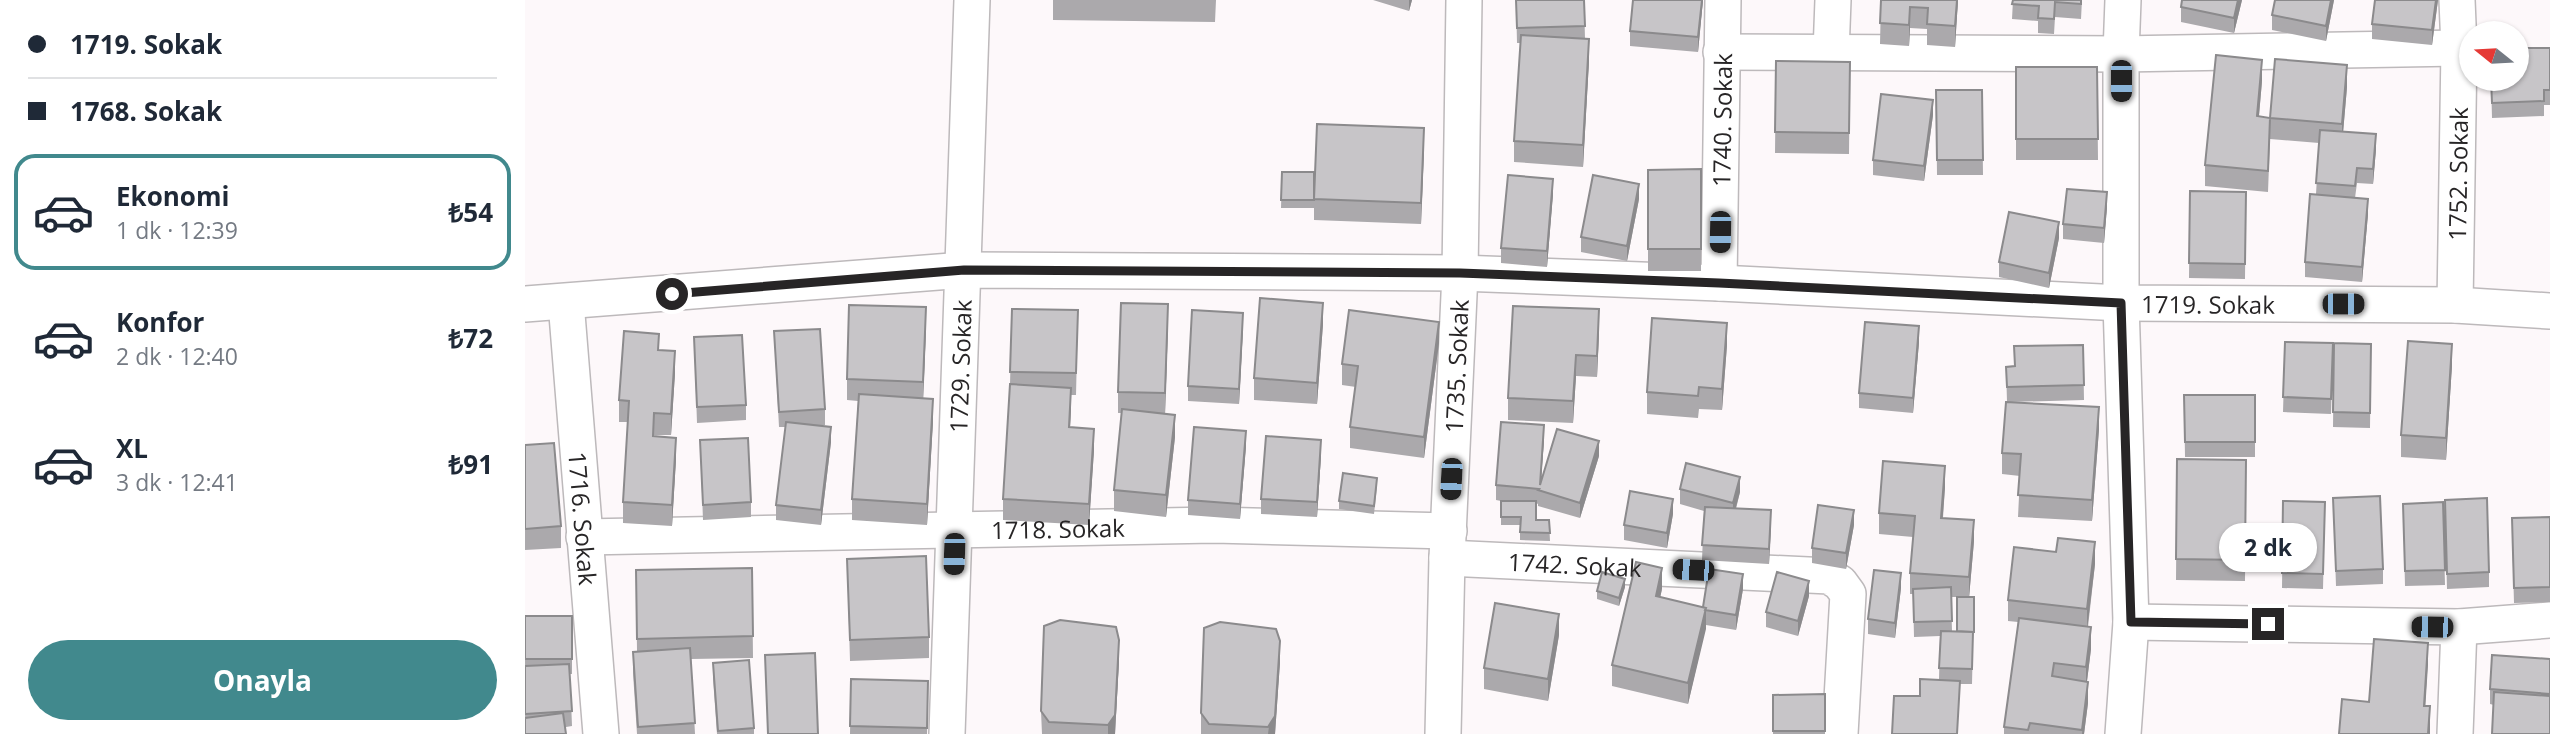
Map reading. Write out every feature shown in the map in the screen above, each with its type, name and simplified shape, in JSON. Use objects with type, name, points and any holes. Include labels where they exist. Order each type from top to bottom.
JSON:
[{"type":"street","name":"1729. Sokak","points":[[947,734],[972,0]]},
{"type":"street","name":"1735. Sokak","points":[[1443,734],[1460,273],[1464,0]]},
{"type":"street","name":"1740. Sokak","points":[[1719,283],[1723,0]]},
{"type":"street","points":[[1831,53],[1833,0]]},
{"type":"street","points":[[2123,0],[2121,303],[2131,622],[2123,734]]},
{"type":"street","name":"1752. Sokak","points":[[2455,305],[2459,48],[2457,0]]},
{"type":"street","points":[[1721,52],[2121,54],[2459,48]]},
{"type":"street","name":"1719. Sokak","points":[[525,304],[964,270],[1460,273],[2121,303],[2455,305],[2550,311]]},
{"type":"street","name":"1716. Sokak","points":[[566,302],[601,734]]},
{"type":"street","name":"1718. Sokak","points":[[584,537],[1214,525],[1448,544]]},
{"type":"street","name":"1742. Sokak","points":[[1448,544],[1829,576],[1840,583],[1848,594],[1840,734]]},
{"type":"street","points":[[2131,622],[2459,627],[2550,620]]},
{"type":"street","points":[[2455,734],[2459,627]]},
{"type":"building","points":[[1516,0],[1584,0],[1585,26],[1517,28]]},
{"type":"building","points":[[1633,0],[1702,0],[1698,37],[1630,31]]},
{"type":"building","points":[[1881,0],[1957,0],[1955,26],[1927,24],[1928,8],[1910,7],[1909,25],[1880,23]]},
{"type":"building","points":[[2013,0],[2081,0],[2081,4],[2055,2],[2054,19],[2038,18],[2039,6],[2012,4]]},
{"type":"building","points":[[2182,0],[2238,0],[2234,18],[2181,7]]},
{"type":"building","points":[[2275,0],[2331,0],[2326,26],[2272,15]]},
{"type":"building","points":[[2375,0],[2436,0],[2432,30],[2372,24]]},
{"type":"building","points":[[1521,35],[1589,39],[1583,145],[1514,141]]},
{"type":"building","points":[[2529,48],[2550,48],[2550,90],[2544,90],[2544,101],[2492,103],[2492,91],[2529,91]]},
{"type":"building","points":[[2216,55],[2262,60],[2257,116],[2270,118],[2268,171],[2205,165]]},
{"type":"building","points":[[2275,59],[2347,65],[2342,124],[2270,118]]},
{"type":"building","points":[[1776,61],[1850,62],[1849,133],[1775,132]]},
{"type":"building","points":[[2016,67],[2097,67],[2098,139],[2016,139]]},
{"type":"building","points":[[1936,90],[1982,90],[1983,160],[1937,160]]},
{"type":"building","points":[[1881,94],[1933,100],[1924,166],[1873,160]]},
{"type":"building","points":[[1317,124],[1424,128],[1421,203],[1314,199]]},
{"type":"building","points":[[2320,130],[2376,134],[2373,169],[2357,168],[2355,186],[2316,183]]},
{"type":"building","points":[[1701,169],[1701,249],[1648,249],[1648,170]]},
{"type":"building","points":[[1282,172],[1314,172],[1314,200],[1281,200]]},
{"type":"building","points":[[1508,175],[1553,179],[1547,251],[1501,248]]},
{"type":"building","points":[[1593,175],[1639,184],[1627,246],[1581,237]]},
{"type":"building","points":[[2067,189],[2107,192],[2104,228],[2063,224]]},
{"type":"building","points":[[2190,191],[2246,192],[2245,264],[2189,263]]},
{"type":"building","points":[[2310,194],[2368,199],[2362,267],[2305,262]]},
{"type":"building","points":[[2009,212],[2059,222],[2049,273],[1999,262]]},
{"type":"building","points":[[1260,298],[1323,303],[1317,383],[1254,378]]},
{"type":"building","points":[[1121,303],[1168,304],[1165,393],[1118,392]]},
{"type":"building","points":[[849,305],[926,307],[923,382],[847,379]]},
{"type":"building","points":[[1513,306],[1599,309],[1597,356],[1576,355],[1573,401],[1508,398]]},
{"type":"building","points":[[1012,309],[1078,310],[1076,373],[1010,372]]},
{"type":"building","points":[[1192,310],[1243,313],[1239,389],[1188,386]]},
{"type":"building","points":[[1349,310],[1439,322],[1424,437],[1350,427],[1358,366],[1342,364]]},
{"type":"building","points":[[1652,318],[1727,323],[1722,389],[1699,387],[1698,396],[1647,392]]},
{"type":"building","points":[[1865,322],[1919,326],[1913,398],[1859,393]]},
{"type":"building","points":[[820,329],[825,409],[779,412],[774,331]]},
{"type":"building","points":[[624,331],[659,334],[658,350],[675,351],[671,414],[654,413],[653,436],[676,438],[672,505],[623,502],[629,401],[619,400]]},
{"type":"building","points":[[742,335],[746,405],[697,407],[694,337]]},
{"type":"building","points":[[2408,341],[2452,344],[2446,438],[2401,435]]},
{"type":"building","points":[[2285,342],[2333,343],[2331,399],[2283,397]]},
{"type":"building","points":[[2334,343],[2371,344],[2370,413],[2333,412]]},
{"type":"building","points":[[2083,345],[2084,385],[2007,387],[2006,367],[2015,366],[2014,346]]},
{"type":"building","points":[[1010,384],[1071,388],[1069,427],[1094,429],[1089,504],[1003,499]]},
{"type":"building","points":[[859,394],[933,399],[927,504],[852,499]]},
{"type":"building","points":[[2184,395],[2255,395],[2255,442],[2185,442]]},
{"type":"building","points":[[2006,402],[2099,407],[2092,500],[2018,495],[2021,454],[2002,453]]},
{"type":"building","points":[[1122,409],[1175,415],[1166,495],[1114,490]]},
{"type":"building","points":[[786,422],[831,427],[821,510],[776,505]]},
{"type":"building","points":[[1501,422],[1544,425],[1540,485],[1557,429],[1599,441],[1580,503],[1539,489],[1496,485]]},
{"type":"building","points":[[1194,427],[1246,431],[1240,504],[1188,500]]},
{"type":"building","points":[[1266,436],[1321,440],[1317,502],[1261,499]]},
{"type":"building","points":[[748,438],[751,502],[703,505],[700,440]]},
{"type":"building","points":[[554,443],[561,526],[525,529],[525,445]]},
{"type":"building","points":[[2177,459],[2246,460],[2245,560],[2176,559]]},
{"type":"building","points":[[1883,461],[1945,466],[1941,518],[1974,520],[1969,577],[1910,573],[1915,516],[1879,513]]},
{"type":"building","points":[[1686,463],[1740,477],[1733,503],[1680,489]]},
{"type":"building","points":[[1343,473],[1377,478],[1374,506],[1339,501]]},
{"type":"building","points":[[1630,491],[1673,499],[1667,533],[1624,525]]},
{"type":"building","points":[[2380,496],[2383,569],[2336,571],[2333,498]]},
{"type":"building","points":[[2487,498],[2489,572],[2447,574],[2445,500]]},
{"type":"building","points":[[1501,501],[1536,501],[1536,520],[1549,520],[1550,533],[1520,532],[1521,517],[1501,517]]},
{"type":"building","points":[[2283,501],[2325,502],[2323,574],[2282,573]]},
{"type":"building","points":[[2443,502],[2445,570],[2405,571],[2403,504]]},
{"type":"building","points":[[1818,505],[1854,510],[1846,553],[1812,548]]},
{"type":"building","points":[[1705,507],[1771,510],[1769,549],[1702,545]]},
{"type":"building","points":[[2550,517],[2550,587],[2514,588],[2512,518]]},
{"type":"building","points":[[2058,538],[2095,542],[2087,609],[2008,600],[2014,547],[2056,552]]},
{"type":"building","points":[[926,556],[929,637],[850,640],[847,559]]},
{"type":"building","points":[[1636,562],[1662,568],[1656,596],[1706,608],[1688,683],[1612,665]]},
{"type":"building","points":[[752,568],[753,636],[637,639],[636,570]]},
{"type":"building","points":[[1709,569],[1743,574],[1736,615],[1705,610],[1703,607]]},
{"type":"building","points":[[1874,570],[1901,573],[1895,623],[1868,619]]},
{"type":"building","points":[[1602,572],[1625,579],[1619,598],[1597,591]]},
{"type":"building","points":[[1777,572],[1809,581],[1798,621],[1766,612]]},
{"type":"building","points":[[1951,587],[1952,621],[1914,622],[1913,589]]},
{"type":"building","points":[[1957,597],[1974,597],[1974,632],[1957,631]]},
{"type":"building","points":[[1495,603],[1559,614],[1548,679],[1484,668]]},
{"type":"building","points":[[525,616],[572,616],[572,659],[525,659]]},
{"type":"building","points":[[2019,618],[2091,627],[2086,667],[2054,663],[2052,676],[2088,682],[2082,730],[2030,723],[2028,730],[2004,727]]},
{"type":"building","points":[[1060,620],[1116,627],[1119,640],[1115,715],[1108,725],[1049,722],[1041,711],[1044,626]]},
{"type":"building","points":[[1220,622],[1276,629],[1280,641],[1275,716],[1268,727],[1209,724],[1201,713],[1204,628]]},
{"type":"building","points":[[1941,631],[1973,632],[1972,669],[1939,668]]},
{"type":"building","points":[[2374,639],[2428,643],[2424,706],[2430,706],[2428,734],[2339,734],[2342,699],[2369,702]]},
{"type":"building","points":[[690,648],[695,723],[638,727],[633,652]]},
{"type":"building","points":[[815,653],[818,734],[768,734],[765,655]]},
{"type":"building","points":[[2492,655],[2550,659],[2550,694],[2490,689]]},
{"type":"building","points":[[749,660],[754,728],[718,731],[713,663]]},
{"type":"building","points":[[569,664],[572,711],[525,714],[525,666]]},
{"type":"building","points":[[851,679],[928,681],[927,728],[850,726]]},
{"type":"building","points":[[1920,679],[1960,681],[1957,734],[1892,734],[1894,696],[1920,696]]},
{"type":"building","points":[[2494,692],[2550,696],[2550,734],[2492,734]]},
{"type":"building","points":[[1825,694],[1825,731],[1773,731],[1773,695]]},
{"type":"building","points":[[563,713],[566,734],[525,734],[525,718]]},
{"type":"route","points":[[672,294],[964,270],[1460,273],[2121,303],[2131,622],[2268,624]]}]
